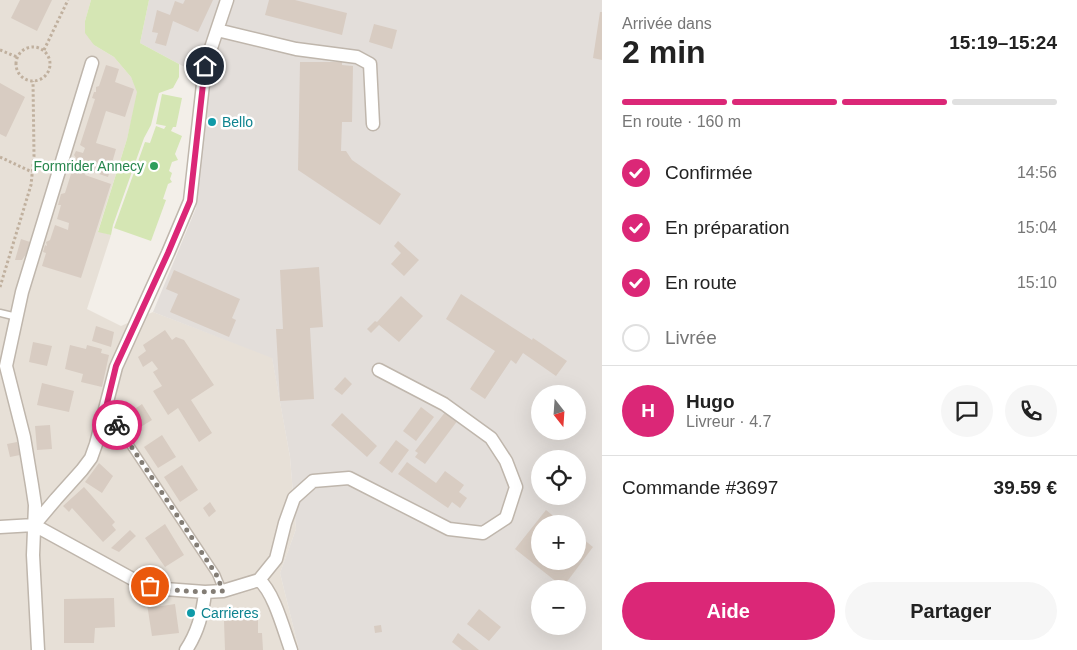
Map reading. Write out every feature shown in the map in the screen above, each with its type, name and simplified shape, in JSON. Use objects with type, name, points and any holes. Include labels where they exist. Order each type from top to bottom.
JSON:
[{"type":"street","points":[[34,525],[91,458],[104,416],[116,366],[190,201],[205,66],[227,0]]},
{"type":"street","points":[[217,30],[296,49],[357,57],[370,64],[372,124]]},
{"type":"street","points":[[38,650],[33,555],[35,505],[26,446],[6,366],[22,292],[92,63]]},
{"type":"street","points":[[0,527],[34,525],[138,582],[165,589],[205,592],[223,591],[260,580],[276,559],[285,523],[294,498],[313,481],[349,478],[449,529],[483,532],[506,518],[516,487],[506,461],[491,438],[444,404],[379,370]]},
{"type":"street","points":[[260,580],[266,586],[271,596],[291,650]]},
{"type":"street","points":[[186,650],[192,641],[204,610],[205,592]]},
{"type":"lane","points":[[0,313],[17,317]]},
{"type":"lane","points":[[104,416],[114,421],[216,574],[223,591]]},
{"type":"path","points":[[44,50],[68,0]]},
{"type":"path","points":[[38,47],[44,50],[50,61],[49,71],[42,79],[33,81],[20,75],[16,66],[17,57],[23,49],[38,47]]},
{"type":"path","points":[[0,50],[17,57]]},
{"type":"path","points":[[0,287],[31,185],[34,125],[33,81]]},
{"type":"path","points":[[0,157],[32,172]]},
{"type":"shaded area","points":[[0,0],[91,0],[85,21],[94,45],[114,57],[131,77],[138,92],[127,139],[98,231],[111,235],[87,309],[121,326],[153,312],[272,357],[290,457],[296,529],[280,573],[299,650],[0,650]]},
{"type":"shaded area","points":[[149,0],[602,0],[602,650],[299,650],[280,573],[296,529],[290,457],[272,358],[153,312],[196,208],[207,79],[140,43]]},
{"type":"green space","points":[[91,0],[149,0],[140,43],[179,64],[179,77],[173,88],[159,93],[151,125],[144,138],[111,235],[98,232],[127,139],[137,92],[131,77],[114,57],[94,45],[85,33],[85,21]]},
{"type":"green space","name":"Formrider Annecy","points":[[162,94],[182,98],[176,127],[173,127],[171,131],[182,136],[175,154],[178,160],[172,162],[169,171],[172,173],[170,179],[172,182],[168,184],[163,199],[166,200],[151,241],[114,228],[145,142],[150,143],[156,126],[164,129],[166,126],[156,124]]},
{"type":"building","points":[[20,0],[52,0],[37,31],[11,18]]},
{"type":"building","points":[[185,0],[213,0],[198,32],[173,21],[166,46],[155,43],[158,33],[152,32],[157,10],[170,15],[175,1],[183,4]]},
{"type":"building","points":[[269,0],[295,0],[347,13],[342,35],[265,15]]},
{"type":"building","points":[[600,12],[602,12],[602,60],[593,58]]},
{"type":"building","points":[[374,24],[397,30],[392,49],[369,42]]},
{"type":"building","points":[[300,62],[342,62],[342,65],[353,66],[352,122],[342,122],[341,151],[346,151],[352,160],[401,194],[380,225],[298,170]]},
{"type":"building","points":[[106,65],[119,69],[115,82],[134,89],[125,117],[106,111],[96,143],[116,149],[108,177],[87,170],[85,175],[111,184],[81,278],[42,266],[46,253],[43,252],[45,245],[47,246],[46,242],[50,240],[55,225],[68,230],[69,223],[57,219],[61,205],[58,205],[61,194],[65,193],[76,158],[74,155],[76,151],[83,153],[85,148],[80,145],[95,99],[92,98],[94,92],[96,92],[96,87],[99,86]]},
{"type":"building","points":[[0,83],[25,97],[6,137],[0,134]]},
{"type":"building","name":"Bello","points":[[209,119],[215,119],[215,125],[209,125]]},
{"type":"building","points":[[21,239],[30,242],[22,260],[15,260]]},
{"type":"building","points":[[398,241],[419,260],[404,276],[391,264],[401,253],[394,246]]},
{"type":"building","points":[[319,267],[323,327],[310,328],[314,399],[280,401],[276,329],[283,329],[280,270]]},
{"type":"building","points":[[174,270],[240,299],[232,318],[236,320],[229,337],[170,312],[178,294],[166,289]]},
{"type":"building","points":[[461,294],[567,361],[556,376],[523,353],[516,364],[511,360],[485,399],[470,389],[495,351],[446,319]]},
{"type":"building","points":[[401,296],[423,316],[399,342],[379,325],[371,333],[367,329],[375,321],[377,322]]},
{"type":"building","points":[[96,326],[114,332],[111,347],[92,341]]},
{"type":"building","points":[[165,330],[172,340],[176,337],[184,340],[214,385],[191,400],[212,433],[199,442],[178,408],[168,415],[153,391],[162,386],[153,372],[158,369],[152,361],[143,367],[138,357],[146,351],[143,345]]},
{"type":"building","points":[[33,342],[52,346],[47,366],[29,362]]},
{"type":"building","points":[[70,345],[86,349],[87,345],[102,349],[101,353],[109,355],[102,387],[81,382],[83,374],[65,369]]},
{"type":"building","points":[[345,377],[352,384],[342,395],[334,389]]},
{"type":"building","points":[[42,383],[74,391],[69,412],[37,405]]},
{"type":"building","points":[[142,404],[152,420],[134,431],[124,416]]},
{"type":"building","points":[[421,407],[434,417],[416,441],[403,431]]},
{"type":"building","points":[[446,411],[458,420],[425,464],[415,457],[418,453],[415,451]]},
{"type":"building","points":[[342,413],[377,446],[367,457],[331,425]]},
{"type":"building","points":[[50,425],[52,449],[37,450],[35,426]]},
{"type":"building","points":[[162,435],[176,457],[158,468],[144,447]]},
{"type":"building","points":[[396,440],[409,450],[392,473],[379,463]]},
{"type":"building","points":[[17,442],[20,455],[10,457],[7,444]]},
{"type":"building","points":[[407,462],[436,483],[445,471],[464,485],[459,492],[467,498],[460,508],[452,502],[448,508],[398,474]]},
{"type":"building","points":[[99,463],[113,476],[102,493],[85,482]]},
{"type":"building","points":[[182,465],[198,490],[180,502],[164,477]]},
{"type":"building","points":[[84,487],[115,522],[112,525],[116,530],[103,542],[72,508],[69,512],[63,506]]},
{"type":"building","points":[[210,502],[216,511],[209,517],[203,508]]},
{"type":"building","points":[[546,510],[552,515],[542,515]]},
{"type":"building","points":[[165,524],[184,555],[165,567],[145,538]]},
{"type":"building","points":[[531,529],[531,562],[515,549]]},
{"type":"building","points":[[130,530],[136,536],[119,552],[111,548]]},
{"type":"building","points":[[586,541],[593,547],[586,556]]},
{"type":"building","points":[[542,570],[576,570],[568,580],[554,580]]},
{"type":"building","points":[[114,598],[115,627],[95,628],[94,643],[64,643],[64,599]]},
{"type":"building","points":[[154,603],[155,607],[175,604],[179,633],[152,636],[147,604]]},
{"type":"building","name":"Carrieres","points":[[187,608],[193,608],[194,618],[188,618]]},
{"type":"building","points":[[479,609],[501,627],[489,641],[467,624]]},
{"type":"building","points":[[248,612],[248,620],[258,620],[258,633],[262,633],[263,650],[225,650],[224,621],[228,621],[227,613]]},
{"type":"building","points":[[381,625],[382,632],[375,633],[374,626]]},
{"type":"building","points":[[458,633],[479,650],[462,650],[452,642]]},
{"type":"way so far","points":[[117,425],[216,574],[223,591],[205,592],[150,586]]},
{"type":"place","name":"Bello","points":[[212,122]]},
{"type":"place","name":"Formrider Annecy","points":[[154,166]]},
{"type":"place","name":"Carrieres","points":[[191,613]]},
{"type":"route","points":[[117,425],[114,421],[104,416],[116,366],[190,201],[205,66]]}]
